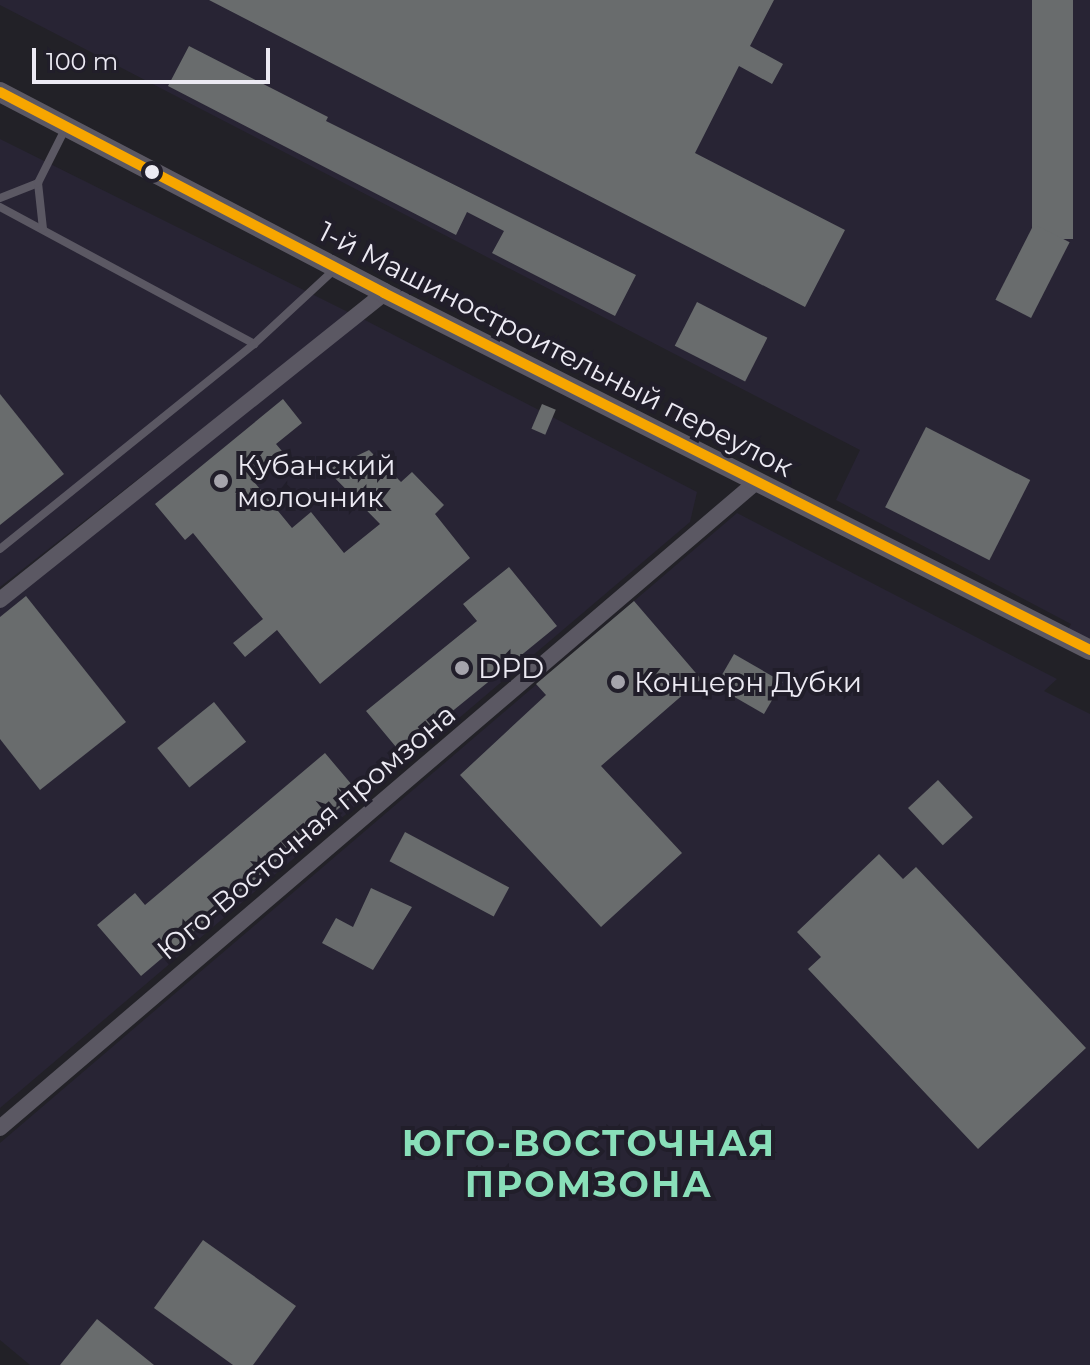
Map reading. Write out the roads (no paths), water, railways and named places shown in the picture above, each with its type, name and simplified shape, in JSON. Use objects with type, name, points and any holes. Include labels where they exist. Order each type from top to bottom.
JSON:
[{"type":"street","name":"1-й Машиностроительный переулок","points":[[0,92],[335,268],[1090,650]]},
{"type":"street","points":[[0,600],[384,293]]},
{"type":"street","name":"Юго-Восточная промзона","points":[[0,1128],[755,483]]},
{"type":"lane","points":[[43,229],[38,183],[67,127]]},
{"type":"lane","points":[[0,198],[38,183]]},
{"type":"lane","points":[[0,207],[254,344]]},
{"type":"lane","points":[[0,549],[254,344],[335,268]]},
{"type":"place","name":"Кубанский молочник","points":[[221,481]]},
{"type":"place","name":"DPD","points":[[462,668]]},
{"type":"place","name":"Концерн Дубки","points":[[618,682]]},
{"type":"district","name":"ЮГО-ВОСТОЧНАЯ ПРОМЗОНА","points":[[589,1164]]}]
